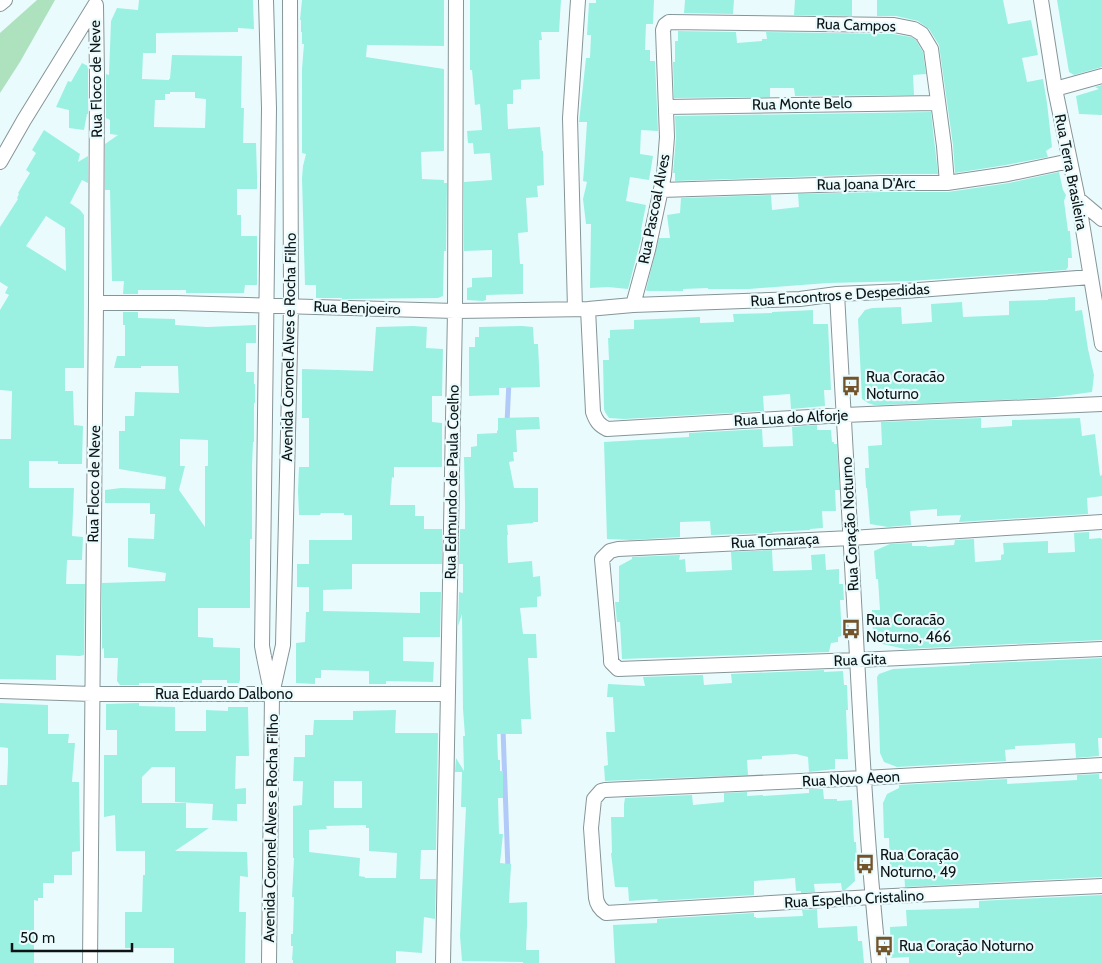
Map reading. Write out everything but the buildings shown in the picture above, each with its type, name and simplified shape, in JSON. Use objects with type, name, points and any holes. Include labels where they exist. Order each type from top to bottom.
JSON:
[{"type":"street","points":[[0,4],[5,0]]},
{"type":"street","name":"Avenida Coronel Alves e Rocha Filho","points":[[266,0],[269,108],[262,646],[272,694]]},
{"type":"street","name":"Avenida Coronel Alves e Rocha Filho","points":[[269,963],[272,694],[282,645],[291,306],[290,0]]},
{"type":"street","name":"Rua Edmundo de Paula Coelho","points":[[443,963],[455,311],[456,0]]},
{"type":"street","points":[[578,0],[570,118],[582,309]]},
{"type":"street","name":"Rua Terra Brasileira","points":[[1041,0],[1055,89],[1078,199],[1102,344]]},
{"type":"street","points":[[0,162],[97,2]]},
{"type":"street","name":"Rua Floco de Neve","points":[[90,963],[97,2]]},
{"type":"street","name":"Rua Campos","points":[[667,23],[672,21],[894,25],[914,29],[922,34],[931,49],[947,183]]},
{"type":"street","name":"Rua Pascoal Alves","points":[[633,305],[648,250],[664,175],[666,107],[663,30],[667,23]]},
{"type":"street","points":[[1055,89],[1102,76]]},
{"type":"street","name":"Rua Monte Belo","points":[[666,107],[938,103]]},
{"type":"street","name":"Rua Joana D'Arc","points":[[661,190],[882,183],[947,183],[1008,174],[1070,161]]},
{"type":"street","points":[[1078,199],[1102,219]]},
{"type":"street","name":"Rua Encontros e Despedidas","points":[[582,309],[633,305],[800,300],[837,294],[905,291],[1091,277]]},
{"type":"street","name":"Rua Coração Noturno","points":[[837,294],[864,778],[872,897],[879,963]]},
{"type":"street","name":"Rua Benjoeiro","points":[[96,303],[176,303],[455,311],[582,309]]},
{"type":"street","name":"Rua Lua do Alforje","points":[[582,309],[592,412],[596,421],[608,429],[845,415],[1102,404]]},
{"type":"street","name":"Rua Tomaraça","points":[[618,669],[613,664],[611,658],[602,559],[610,551],[618,549],[851,538],[1102,522]]},
{"type":"street","name":"Rua Gita","points":[[618,669],[1102,649]]},
{"type":"street","name":"Rua Eduardo Dalbono","points":[[0,691],[92,694],[448,694]]},
{"type":"street","name":"Rua Novo Aeon","points":[[606,913],[597,903],[596,898],[591,828],[594,799],[600,791],[1102,765]]},
{"type":"street","name":"Rua Espelho Cristalino","points":[[606,913],[872,897],[1102,886]]},
{"type":"green space","points":[[37,0],[55,0],[0,93],[0,33]]},
{"type":"waterway","points":[[507,423],[509,381]]},
{"type":"waterway","points":[[503,729],[508,870]]},
{"type":"place","name":"Rua Coracão Noturno","points":[[851,386]]},
{"type":"place","name":"Rua Coracão Noturno, 466","points":[[851,629]]},
{"type":"place","name":"Rua Coração Noturno, 49","points":[[865,864]]},
{"type":"place","name":"Rua Coração Noturno","points":[[884,946]]}]
